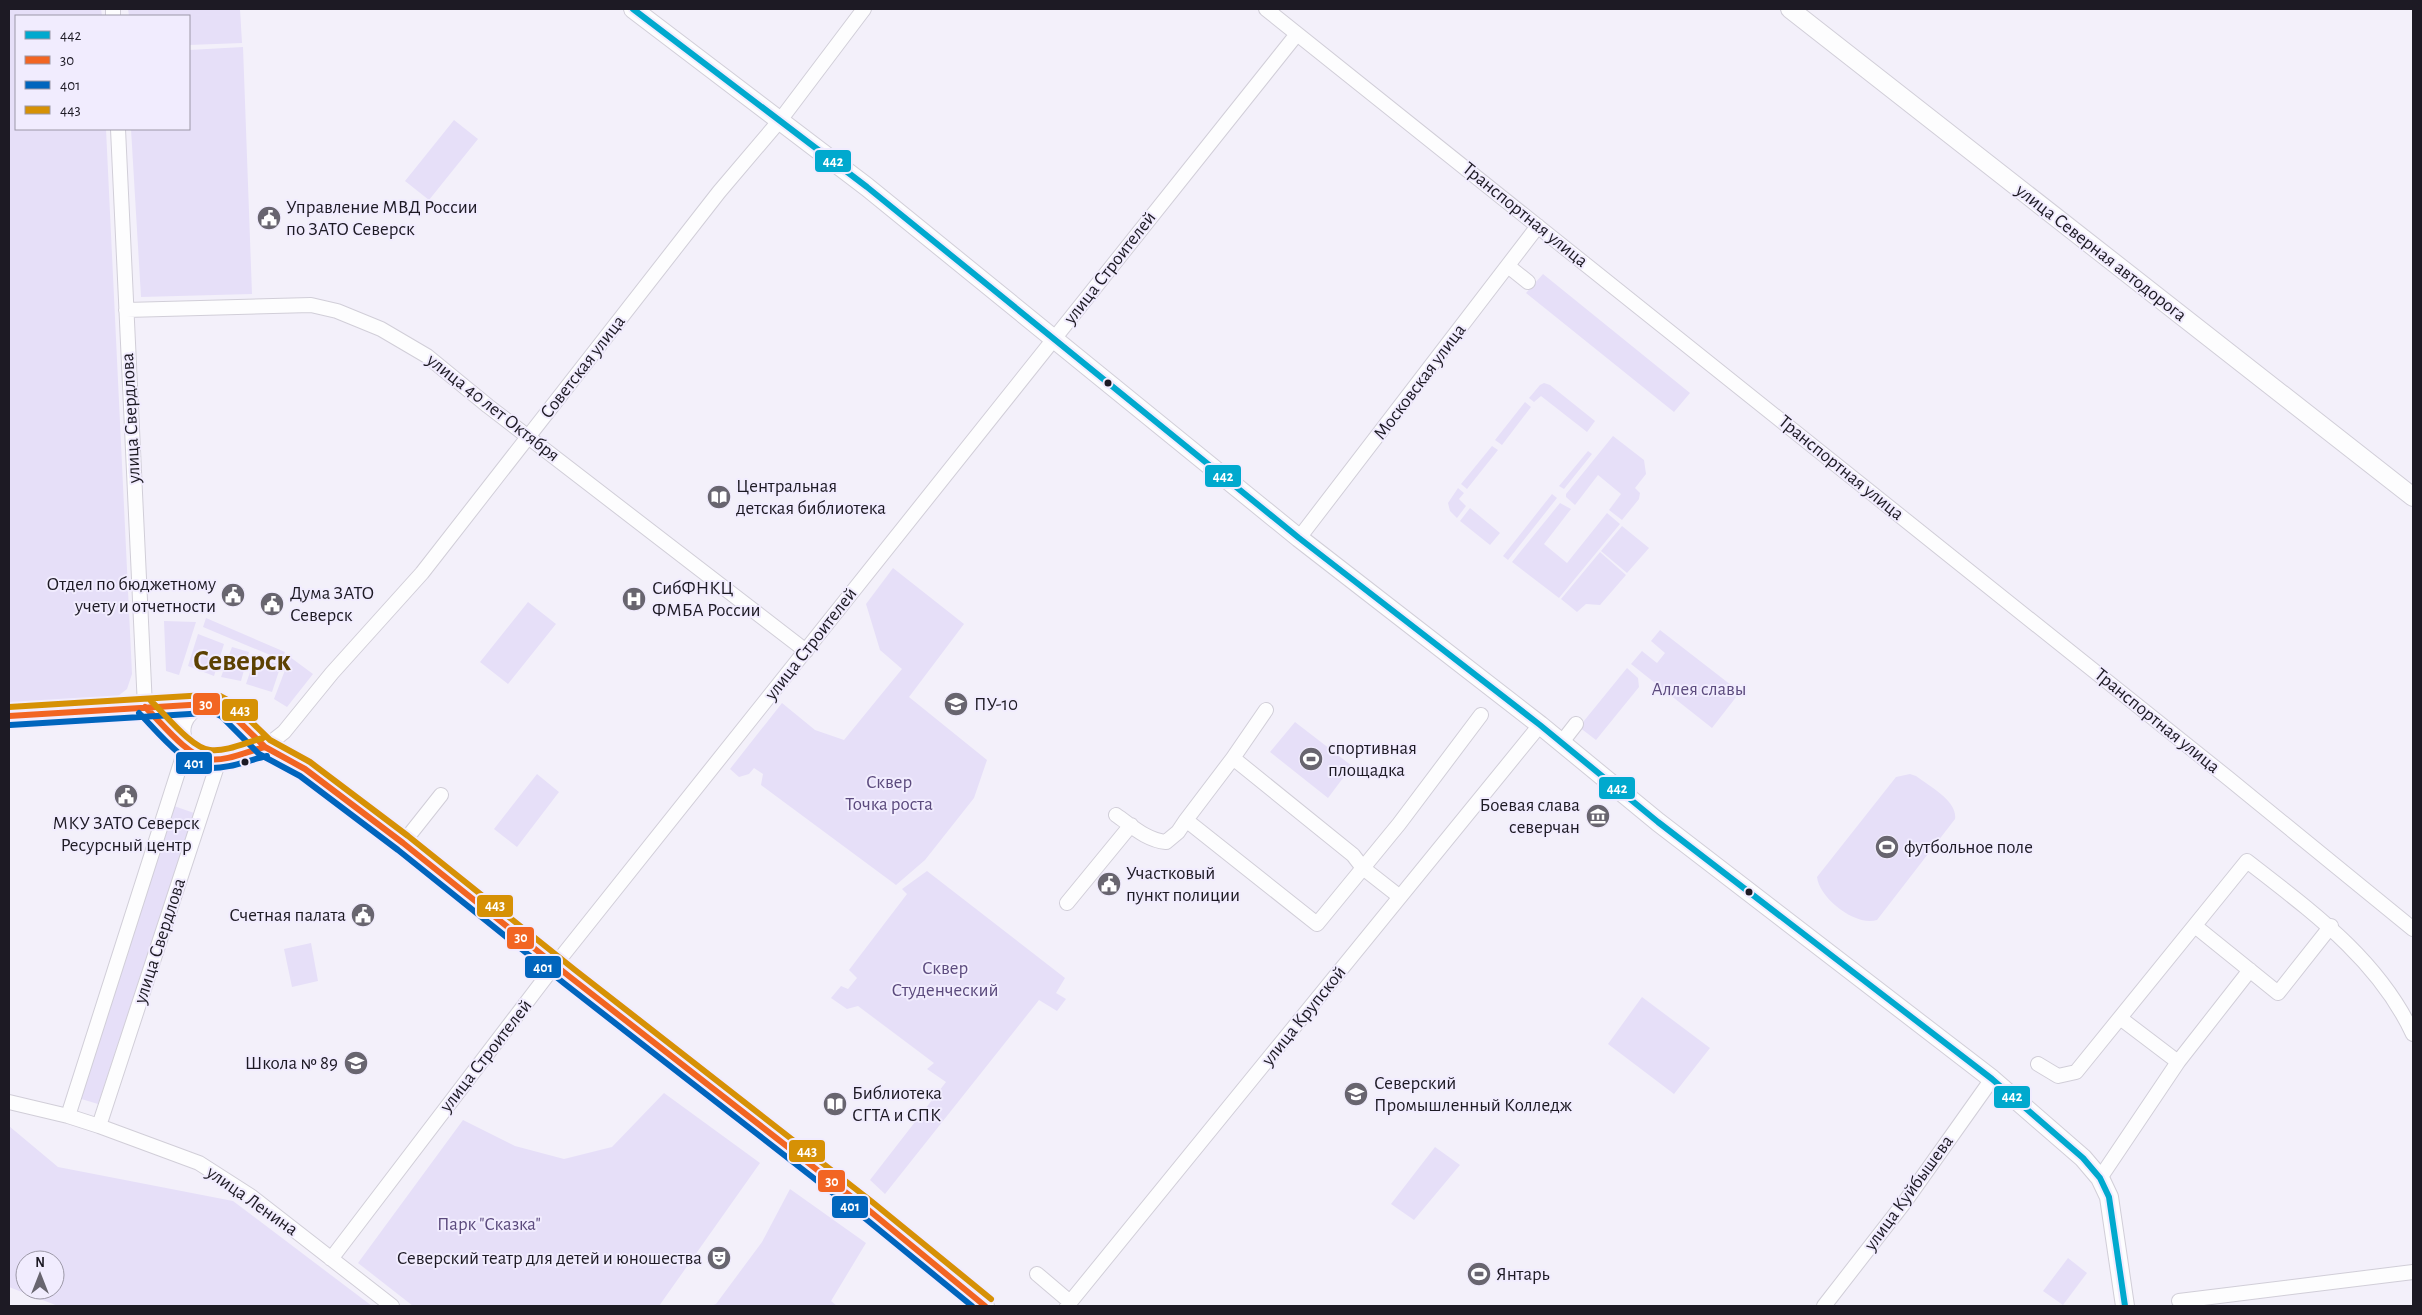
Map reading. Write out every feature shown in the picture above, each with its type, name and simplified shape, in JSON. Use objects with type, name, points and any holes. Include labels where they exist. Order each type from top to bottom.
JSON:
[{"type":"main road","points":[[633,9],[867,187],[1299,538],[1562,742],[1658,822],[1992,1079],[2083,1158],[2100,1178],[2109,1197],[2125,1306]]},
{"type":"main road","name":"улица Северная автодорога","points":[[1790,9],[2413,497]]},
{"type":"main road","points":[[9,716],[145,707],[211,704],[222,706],[265,747],[304,769],[403,843],[555,965],[866,1208],[985,1306]]},
{"type":"main road","points":[[186,747],[182,734],[184,720],[192,709],[201,705]]},
{"type":"main road","points":[[145,707],[186,747],[201,758],[265,747]]},
{"type":"main road","points":[[220,756],[229,751],[236,737],[233,717]]},
{"type":"street","name":"Советская улица","points":[[265,747],[284,732],[332,673],[422,573],[720,192],[781,120],[864,9]]},
{"type":"street","name":"Транспортная улица","points":[[1266,9],[2234,783],[2413,929]]},
{"type":"street","name":"улица Строителей","points":[[331,1259],[555,965],[1297,34]]},
{"type":"street","name":"улица Свердлова","points":[[118,130],[145,707]]},
{"type":"street","name":"Московская улица","points":[[1299,538],[1538,226]]},
{"type":"street","points":[[1508,266],[1528,282]]},
{"type":"street","name":"улица 40 лет Октября","points":[[126,310],[310,305],[337,311],[381,329],[427,356],[528,437],[806,652]]},
{"type":"street","points":[[1116,815],[1145,836],[1166,842],[1178,832],[1266,710]]},
{"type":"street","points":[[1186,820],[1317,924],[1363,868],[1481,715]]},
{"type":"street","points":[[1562,742],[1576,724]]},
{"type":"street","name":"улица Крупской","points":[[1068,1304],[1540,725]]},
{"type":"street","name":"улица Свердлова","points":[[68,1116],[186,747]]},
{"type":"street","name":"улица Свердлова","points":[[99,1126],[220,756]]},
{"type":"street","points":[[1233,758],[1353,854],[1363,868],[1400,897]]},
{"type":"street","points":[[403,843],[441,795]]},
{"type":"street","points":[[1067,903],[1131,825]]},
{"type":"street","points":[[2038,1064],[2058,1076],[2076,1072],[2247,861],[2331,926],[2364,959],[2407,1021],[2413,1034]]},
{"type":"street","points":[[2195,926],[2278,993],[2331,926]]},
{"type":"street","points":[[2100,1178],[2178,1062],[2250,970]]},
{"type":"street","points":[[2120,1018],[2178,1062]]},
{"type":"street","name":"улица Куйбышева","points":[[1824,1306],[1904,1203],[1992,1079]]},
{"type":"street","name":"улица Ленина","points":[[9,1102],[68,1116],[199,1163],[252,1197],[392,1306]]},
{"type":"street","points":[[2179,1301],[2413,1272]]},
{"type":"street","points":[[1037,1274],[1068,1304]]},
{"type":"green space","points":[[9,9],[101,9],[102,15],[15,15],[15,130],[106,130],[132,674],[127,689],[113,700],[9,705]]},
{"type":"green space","points":[[128,9],[240,9],[242,43],[190,45],[190,15],[129,15]]},
{"type":"green space","points":[[243,47],[252,294],[141,297],[131,130],[190,130],[190,50]]},
{"type":"green space","points":[[454,120],[478,139],[429,200],[405,181]]},
{"type":"green space","points":[[1543,274],[1690,393],[1674,412],[1526,293]]},
{"type":"green space","points":[[1544,383],[1550,385],[1595,421],[1587,432],[1541,396],[1534,402],[1529,398]]},
{"type":"green space","points":[[1525,402],[1531,407],[1502,445],[1495,440]]},
{"type":"green space","points":[[1613,436],[1644,460],[1646,474],[1635,488],[1640,493],[1639,499],[1622,520],[1609,510],[1621,494],[1598,475],[1575,505],[1566,497],[1566,494]]},
{"type":"green space","points":[[1492,446],[1498,450],[1467,489],[1461,484]]},
{"type":"green space","points":[[1588,451],[1592,454],[1564,489],[1559,486]]},
{"type":"green space","points":[[1458,488],[1464,493],[1459,499],[1466,506],[1457,518],[1450,511],[1448,503]]},
{"type":"green space","points":[[1552,494],[1557,498],[1508,560],[1503,556]]},
{"type":"green space","points":[[1560,503],[1571,509],[1544,544],[1567,563],[1607,513],[1620,524],[1559,598],[1512,562]]},
{"type":"green space","points":[[1470,508],[1500,533],[1490,545],[1460,521]]},
{"type":"green space","points":[[1622,526],[1649,548],[1627,573],[1601,551]]},
{"type":"green space","points":[[1600,552],[1626,575],[1600,605],[1586,604],[1577,612],[1561,599]]},
{"type":"green space","name":"Сквер Точка роста","points":[[893,568],[964,624],[909,697],[987,760],[974,798],[925,860],[896,885],[761,785],[763,774],[754,768],[749,774],[739,777],[730,769],[782,703],[815,730],[844,740],[902,669],[880,650],[866,604]]},
{"type":"green space","points":[[528,602],[556,624],[508,684],[480,662]]},
{"type":"green space","points":[[206,618],[285,652],[282,660],[203,627]]},
{"type":"green space","points":[[164,621],[196,622],[179,675],[166,671]]},
{"type":"green space","name":"Аллея славы","points":[[1660,630],[1740,692],[1712,728],[1631,664],[1642,651],[1657,663],[1665,653],[1651,641]]},
{"type":"green space","points":[[198,634],[224,644],[214,676],[188,666]]},
{"type":"green space","points":[[232,647],[249,652],[241,681],[221,677]]},
{"type":"green space","points":[[255,657],[281,665],[272,692],[246,684]]},
{"type":"green space","points":[[290,657],[313,674],[287,707],[274,699]]},
{"type":"green space","points":[[1627,668],[1638,678],[1639,687],[1596,740],[1579,727]]},
{"type":"green space","name":"спортивная площадка","points":[[1295,722],[1352,766],[1328,798],[1270,752]]},
{"type":"green space","points":[[537,774],[559,792],[517,847],[494,829]]},
{"type":"green space","name":"футбольное поле","points":[[1910,774],[1942,794],[1952,806],[1955,812],[1955,819],[1877,920],[1859,919],[1849,915],[1831,902],[1824,894],[1817,877],[1896,777]]},
{"type":"green space","points":[[174,806],[194,813],[98,1104],[78,1098]]},
{"type":"green space","name":"Сквер Студенческий","points":[[927,871],[1065,978],[1056,993],[1066,999],[1057,1011],[1039,1000],[885,1194],[870,1180],[946,1082],[927,1069],[934,1063],[858,1006],[847,1009],[831,998],[841,986],[848,989],[857,978],[849,970],[907,894],[902,889]]},
{"type":"green space","points":[[311,943],[318,981],[292,987],[284,949]]},
{"type":"green space","points":[[1642,997],[1710,1048],[1674,1094],[1608,1044]]},
{"type":"green space","name":"Парк \"Сказка\"","points":[[664,1093],[760,1163],[659,1306],[413,1306],[358,1263],[463,1120],[515,1146],[564,1159],[612,1147]]},
{"type":"green space","points":[[9,1126],[58,1167],[233,1201],[372,1306],[58,1306],[43,1300],[65,1300],[65,1250],[15,1250],[15,1289],[9,1287]]},
{"type":"green space","points":[[1435,1147],[1460,1165],[1414,1220],[1391,1204]]},
{"type":"green space","points":[[790,1189],[866,1243],[831,1301],[837,1306],[711,1306],[716,1304],[762,1242]]},
{"type":"green space","points":[[2068,1258],[2087,1273],[2063,1305],[2043,1291]]},
{"type":"transit line","name":"442","points":[[633,9],[867,187],[1299,538],[1540,725],[1658,822],[1992,1079],[2083,1158],[2100,1178],[2109,1197],[2125,1306]]},
{"type":"transit line","name":"443","points":[[9,707],[206,695],[220,696],[231,702],[270,740],[310,762],[408,836],[575,970],[871,1201],[991,1299]]},
{"type":"transit line","name":"443","points":[[151,701],[179,730],[195,744],[203,748],[223,750],[263,738]]},
{"type":"transit line","name":"30","points":[[9,716],[206,704],[217,704],[226,709],[265,747],[305,769],[403,843],[570,977],[866,1208],[985,1306]]},
{"type":"transit line","name":"30","points":[[145,707],[191,752],[208,759],[215,760],[237,756],[265,747]]},
{"type":"transit line","name":"401","points":[[139,713],[181,755],[200,766],[209,768],[224,767],[267,756]]},
{"type":"transit line","name":"401","points":[[10,725],[206,713],[215,713],[221,716],[259,754],[300,776],[398,850],[565,984],[861,1215],[972,1306]]},
{"type":"place","name":"Управление МВД России по ЗАТО Северск","points":[[269,218]]},
{"type":"place","name":"Центральная детская библиотека","points":[[719,497]]},
{"type":"place","name":"Отдел по бюджетному учету и отчетности","points":[[233,595]]},
{"type":"place","name":"СибФНКЦ ФМБА России","points":[[634,599]]},
{"type":"place","name":"Дума ЗАТО Северск","points":[[272,604]]},
{"type":"place","name":"ПУ-10","points":[[956,704]]},
{"type":"place","name":"спортивная площадка","points":[[1311,759]]},
{"type":"place","name":"МКУ ЗАТО Северск Ресурсный центр","points":[[126,796]]},
{"type":"place","name":"Боевая слава северчан","points":[[1598,816]]},
{"type":"place","name":"футбольное поле","points":[[1887,847]]},
{"type":"place","name":"Участковый пункт полиции","points":[[1109,884]]},
{"type":"place","name":"Счетная палата","points":[[363,915]]},
{"type":"place","name":"Школа № 89","points":[[356,1063]]},
{"type":"place","name":"Северский Промышленный Колледж","points":[[1356,1094]]},
{"type":"place","name":"Библиотека СГТА и СПК","points":[[835,1104]]},
{"type":"place","name":"Северский театр для детей и юношества","points":[[719,1258]]},
{"type":"place","name":"Янтарь","points":[[1479,1274]]},
{"type":"district","name":"Северск","points":[[242,661]]}]
